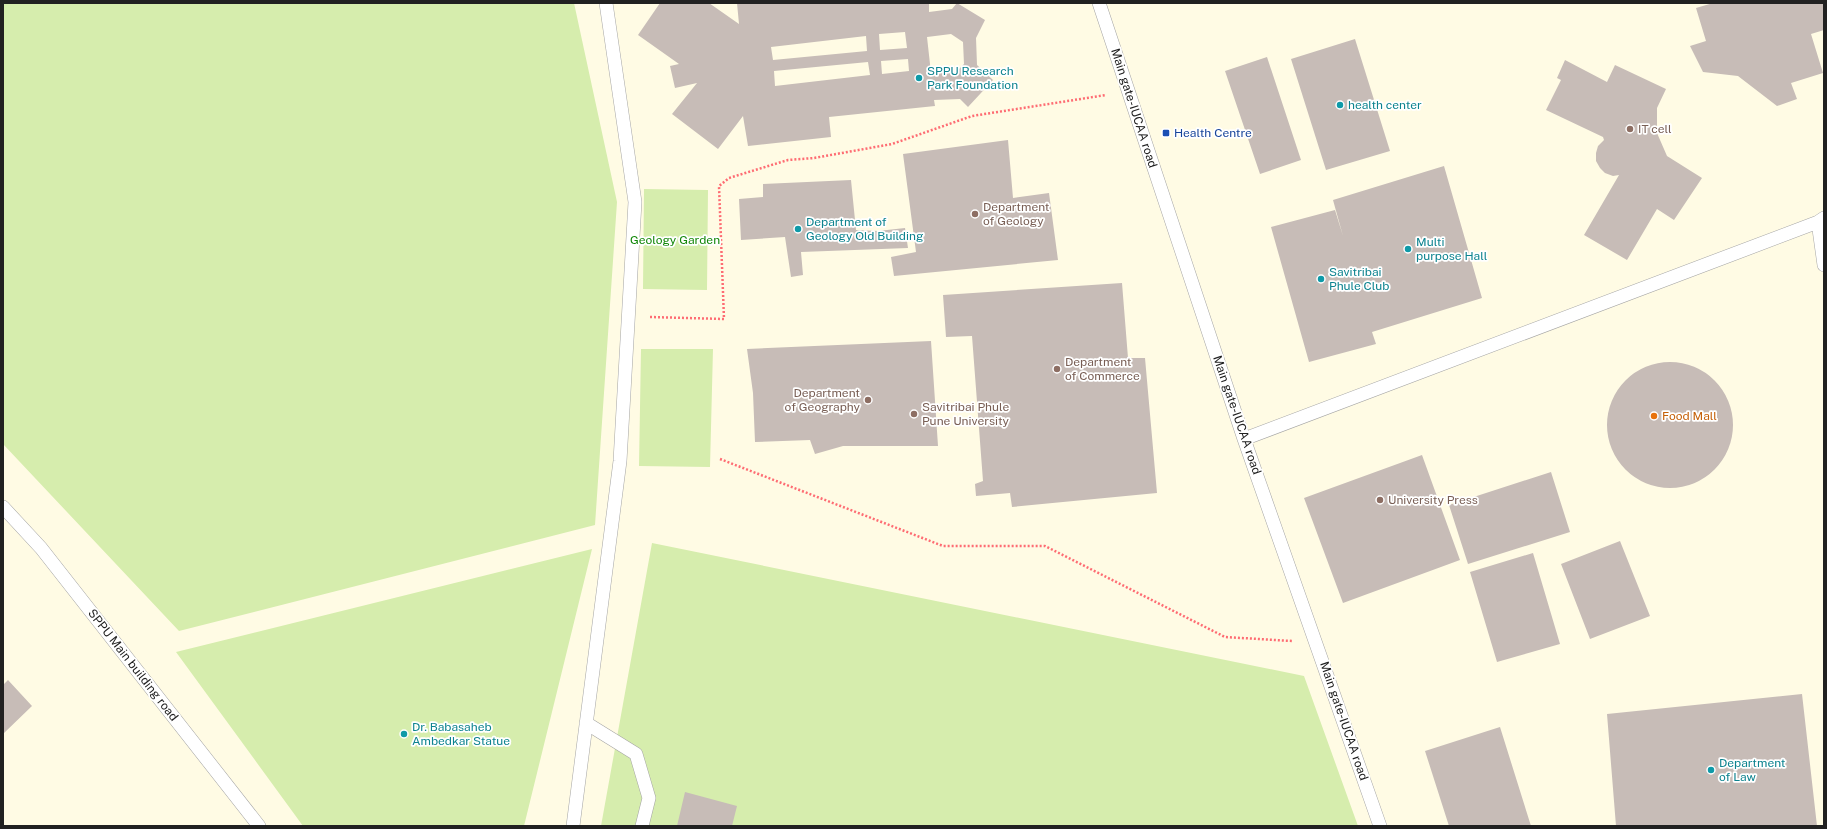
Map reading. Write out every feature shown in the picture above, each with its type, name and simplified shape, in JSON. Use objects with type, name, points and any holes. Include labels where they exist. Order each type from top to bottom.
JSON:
[{"type":"lane","points":[[573,826],[620,461],[635,202],[606,3]]},
{"type":"lane","name":"Main gate-IUCAA road","points":[[1099,3],[1244,439],[1317,643],[1380,826]]},
{"type":"lane","points":[[1244,439],[1821,220],[1824,265]]},
{"type":"lane","name":"SPPU Main building road","points":[[3,506],[41,548],[259,826]]},
{"type":"lane","points":[[586,723],[636,754],[649,798],[642,826]]},
{"type":"path","points":[[628,317],[724,319],[719,186],[729,178],[788,160],[814,158],[892,144],[972,116],[1128,91]]},
{"type":"path","points":[[720,459],[943,546],[1045,546],[1225,637],[1317,643]]},
{"type":"shaded area","name":"Savitribai Phule Pune University","points":[[3,3],[1824,3],[1824,826],[3,826]]},
{"type":"green space","points":[[3,3],[574,3],[617,202],[595,525],[179,631],[3,444]]},
{"type":"green space","name":"Geology Garden","points":[[644,189],[708,190],[707,290],[643,289]]},
{"type":"green space","points":[[641,349],[713,349],[710,467],[639,466]]},
{"type":"green space","points":[[652,543],[1304,676],[1358,826],[601,826]]},
{"type":"green space","points":[[592,549],[524,826],[303,826],[176,652]]},
{"type":"building","name":"SPPU Research Park Foundation","points":[[660,3],[709,3],[739,24],[737,3],[929,3],[929,12],[952,9],[957,3],[985,20],[976,38],[977,65],[993,80],[968,107],[960,99],[934,100],[935,106],[829,117],[831,137],[748,146],[743,116],[718,149],[672,114],[697,83],[675,88],[670,66],[679,64],[638,35]],"holes":[[[905,32],[907,48],[880,50],[879,34]],[[951,34],[963,42],[964,64],[956,72],[931,73],[927,37]],[[866,36],[867,51],[773,60],[771,47]],[[908,59],[909,71],[882,74],[881,61]],[[868,62],[870,75],[775,86],[774,71]]]},
{"type":"building","points":[[1713,3],[1824,3],[1824,30],[1811,34],[1823,73],[1791,83],[1797,99],[1777,106],[1738,76],[1703,72],[1690,46],[1706,41],[1696,8]]},
{"type":"building","name":"health center","points":[[1355,39],[1390,151],[1326,170],[1291,59]]},
{"type":"building","points":[[1267,57],[1301,160],[1260,174],[1225,71]]},
{"type":"building","points":[[1565,60],[1607,82],[1615,65],[1666,89],[1657,108],[1657,133],[1667,156],[1702,178],[1674,220],[1657,209],[1627,260],[1584,235],[1619,175],[1613,176],[1605,173],[1596,161],[1598,146],[1604,140],[1603,137],[1546,110],[1561,80],[1557,78]]},
{"type":"building","points":[[1008,140],[1013,198],[1049,193],[1058,260],[894,276],[891,257],[916,252],[903,154]]},
{"type":"building","name":"Multi purpose Hall","points":[[1444,166],[1482,298],[1372,332],[1376,344],[1309,362],[1271,227],[1335,210],[1343,236],[1333,200]]},
{"type":"building","name":"Department of Geology Old Building","points":[[851,180],[856,230],[878,231],[905,228],[908,248],[801,252],[803,275],[791,277],[785,237],[741,240],[739,199],[763,197],[763,184]]},
{"type":"building","name":"Department of Commerce","points":[[1122,283],[1128,358],[1145,358],[1157,493],[1012,507],[1010,493],[976,496],[975,484],[983,481],[972,336],[946,337],[943,295]]},
{"type":"building","name":"Department of Geography","points":[[931,341],[938,446],[843,446],[815,454],[810,440],[755,442],[753,393],[747,349]]},
{"type":"building","points":[[1676,362],[1688,364],[1700,369],[1715,380],[1726,395],[1731,407],[1733,425],[1731,443],[1726,455],[1715,470],[1700,481],[1688,486],[1664,488],[1652,486],[1640,481],[1625,470],[1614,455],[1609,443],[1607,419],[1609,407],[1614,395],[1625,380],[1640,369],[1652,364]]},
{"type":"building","points":[[1422,455],[1460,560],[1343,603],[1304,498]]},
{"type":"building","points":[[1551,472],[1570,532],[1468,564],[1449,505]]},
{"type":"building","points":[[1620,541],[1650,616],[1590,639],[1561,564]]},
{"type":"building","points":[[1533,553],[1560,644],[1497,662],[1470,572]]},
{"type":"building","points":[[8,680],[32,706],[3,734],[3,685]]},
{"type":"building","name":"Department of Law","points":[[1802,694],[1817,826],[1616,826],[1607,714]]},
{"type":"building","points":[[1500,727],[1531,826],[1449,826],[1425,751]]},
{"type":"building","points":[[685,792],[737,806],[732,826],[677,826]]},
{"type":"place","name":"SPPU Research Park Foundation","points":[[919,78]]},
{"type":"place","name":"health center","points":[[1340,105]]},
{"type":"place","name":"IT cell","points":[[1630,129]]},
{"type":"place","name":"Health Centre","points":[[1166,133]]},
{"type":"place","name":"Department of Geology","points":[[975,214]]},
{"type":"place","name":"Department of Geology Old Building","points":[[798,229]]},
{"type":"place","name":"Multi purpose Hall","points":[[1408,249]]},
{"type":"place","name":"Savitribai Phule Club","points":[[1321,279]]},
{"type":"place","name":"Department of Commerce","points":[[1057,369]]},
{"type":"place","name":"Department of Geography","points":[[868,400]]},
{"type":"place","name":"Savitribai Phule Pune University","points":[[914,414]]},
{"type":"place","name":"Food Mall","points":[[1654,416]]},
{"type":"place","name":"University Press","points":[[1380,500]]},
{"type":"place","name":"Dr. Babasaheb Ambedkar Statue","points":[[404,734]]},
{"type":"place","name":"Department of Law","points":[[1711,770]]}]
